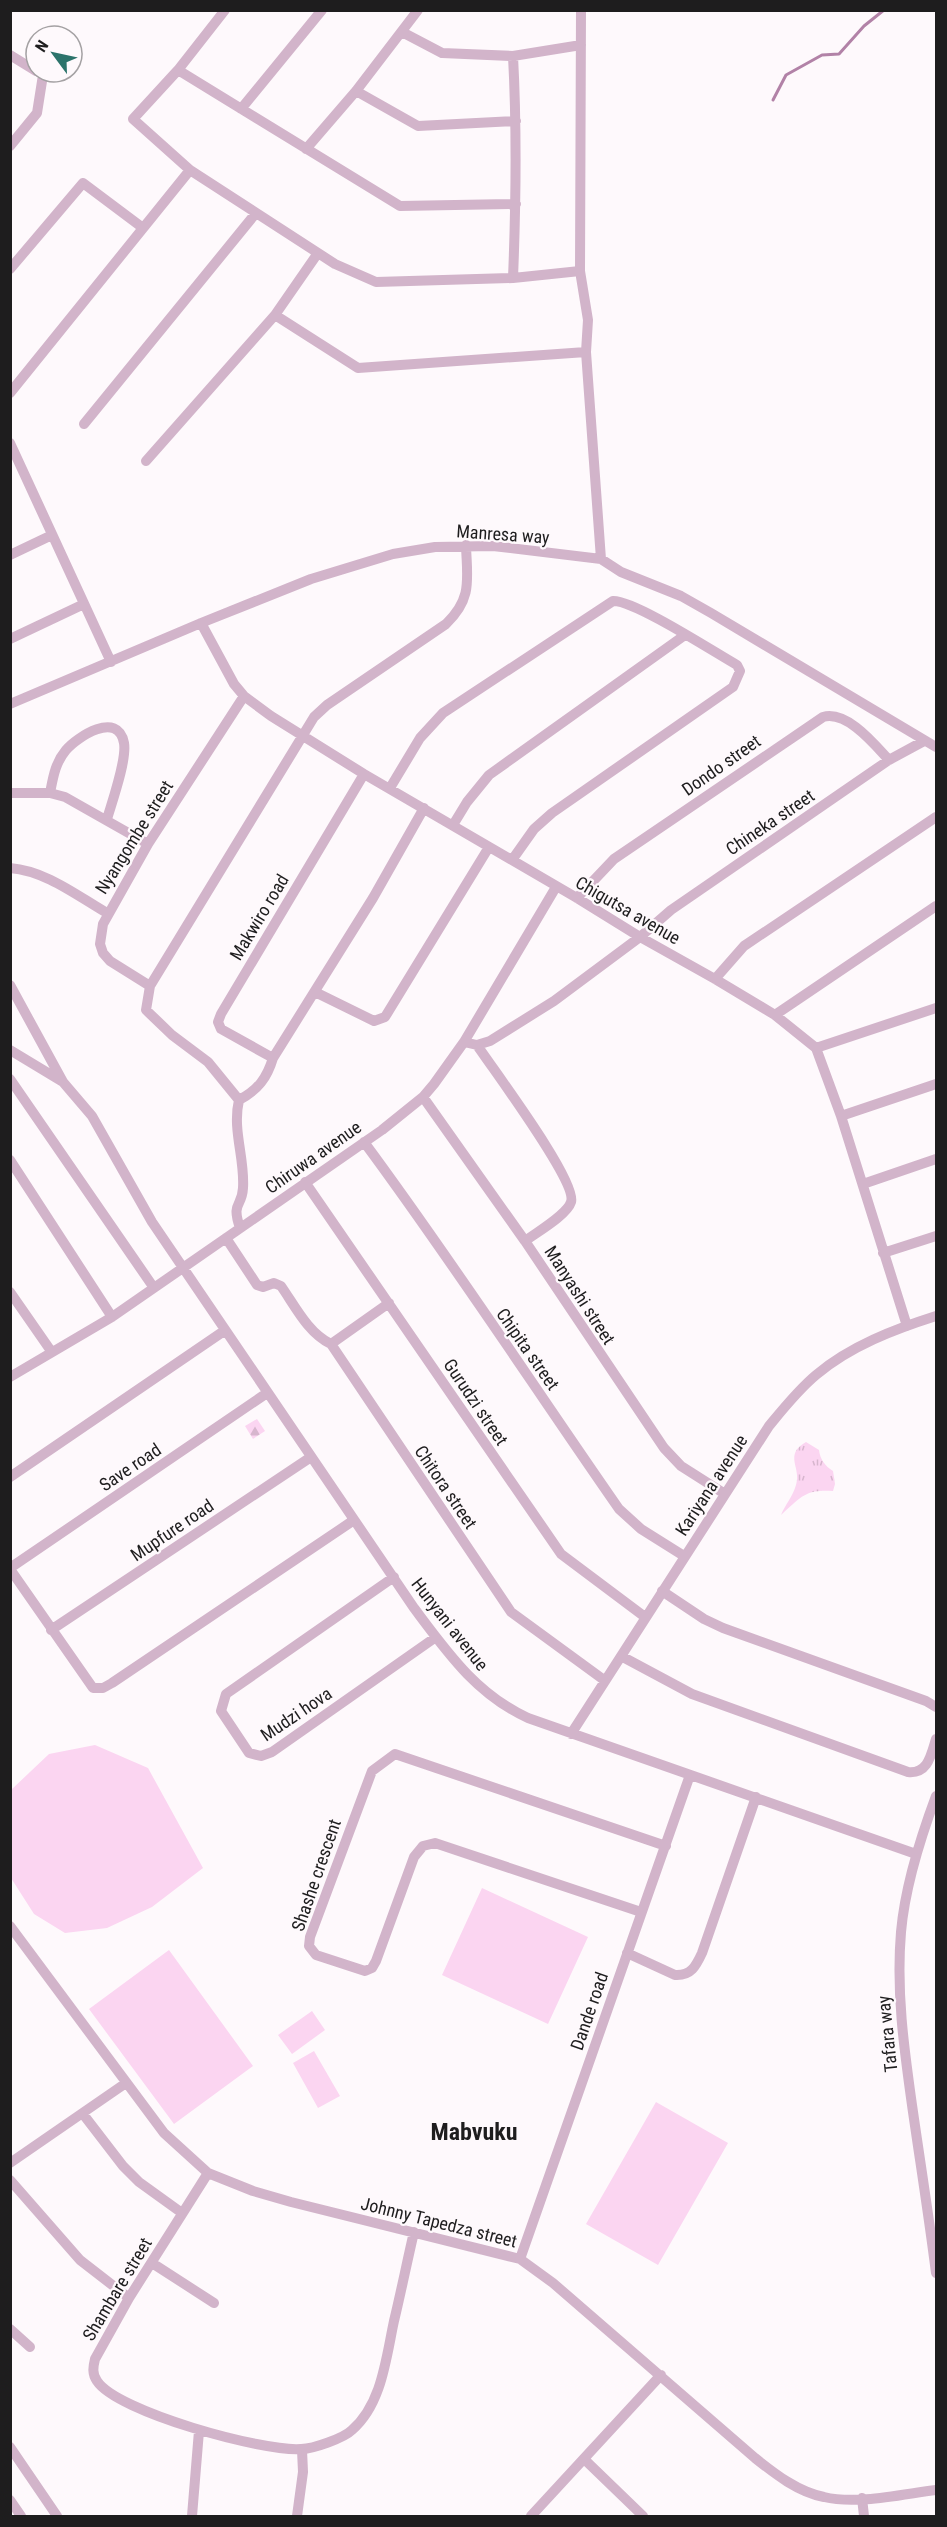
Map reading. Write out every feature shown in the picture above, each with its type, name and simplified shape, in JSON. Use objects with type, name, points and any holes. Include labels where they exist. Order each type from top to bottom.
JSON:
[{"type":"street","points":[[225,10],[178,70],[133,119],[190,170],[335,264],[376,282],[513,278],[580,272]]},
{"type":"street","points":[[241,109],[322,10]]},
{"type":"street","points":[[306,149],[356,91],[418,10]]},
{"type":"street","points":[[581,10],[580,272],[588,320],[586,352],[601,559]]},
{"type":"street","points":[[402,32],[442,53],[513,56],[581,45]]},
{"type":"street","points":[[10,56],[24,64]]},
{"type":"street","points":[[513,56],[516,121],[513,278]]},
{"type":"street","points":[[178,70],[400,206],[516,204]]},
{"type":"street","points":[[10,146],[37,113],[42,84]]},
{"type":"street","points":[[356,91],[418,126],[516,121]]},
{"type":"street","points":[[10,393],[190,170]]},
{"type":"street","points":[[10,269],[83,183],[143,228]]},
{"type":"street","points":[[84,424],[256,213]]},
{"type":"street","points":[[146,461],[276,315],[318,253]]},
{"type":"street","points":[[276,315],[358,368],[586,352]]},
{"type":"street","points":[[10,443],[111,662]]},
{"type":"street","points":[[10,475],[23,470]]},
{"type":"street","points":[[10,555],[52,535]]},
{"type":"street","points":[[240,1228],[235,1214],[236,1204],[243,1192],[237,1137],[240,1100],[208,1062],[172,1035],[146,1010],[150,986],[314,717],[327,705],[446,624],[464,604],[468,590],[466,545]]},
{"type":"street","name":"Manresa way","points":[[10,704],[201,623],[338,569],[408,551],[466,545],[493,546],[601,559],[621,572],[681,596],[936,747]]},
{"type":"street","points":[[390,788],[420,738],[442,713],[609,603],[621,602],[649,614],[737,665],[740,671],[735,684],[547,817],[534,829],[512,860]]},
{"type":"street","points":[[10,639],[84,604]]},
{"type":"street","name":"Chigutsa avenue","points":[[201,623],[225,669],[244,696],[364,774],[775,1015],[816,1047]]},
{"type":"street","points":[[453,825],[473,794],[489,775],[685,636]]},
{"type":"street","name":"Nyangombe street","points":[[150,986],[110,961],[104,953],[100,934],[106,914],[148,844],[244,696]]},
{"type":"street","name":"Dondo street","points":[[577,898],[614,859],[823,717],[836,716],[858,729],[890,760]]},
{"type":"street","points":[[50,793],[54,770],[65,752],[93,729],[107,726],[118,732],[124,742],[118,780],[107,819]]},
{"type":"street","name":"Chineka street","points":[[477,1045],[490,1041],[554,1001],[640,937],[671,910],[890,760],[924,741]]},
{"type":"street","name":"Makwiro road","points":[[273,1058],[221,1029],[218,1022],[364,774]]},
{"type":"street","points":[[10,793],[50,793],[79,803],[148,844]]},
{"type":"street","points":[[240,1100],[257,1088],[269,1073],[273,1058],[315,992],[424,808]]},
{"type":"street","points":[[715,979],[744,946],[936,817]]},
{"type":"street","points":[[315,992],[374,1021],[384,1018],[489,847]]},
{"type":"street","points":[[10,868],[31,871],[44,876],[106,914]]},
{"type":"street","name":"Chiruwa avenue","points":[[10,1377],[112,1317],[364,1142],[423,1097],[464,1042],[556,887]]},
{"type":"street","points":[[775,1015],[936,906]]},
{"type":"street","points":[[10,985],[63,1082]]},
{"type":"street","points":[[907,1326],[841,1116],[816,1047],[936,1008]]},
{"type":"street","points":[[464,1042],[477,1045],[551,1155],[571,1193],[571,1202],[566,1211],[525,1241]]},
{"type":"street","points":[[10,1050],[63,1082]]},
{"type":"street","points":[[10,1079],[154,1288]]},
{"type":"street","name":"Hunyani avenue","points":[[63,1082],[92,1116],[152,1222],[354,1520],[455,1663],[486,1693],[513,1711],[571,1734],[916,1854]]},
{"type":"street","points":[[841,1116],[936,1084]]},
{"type":"street","name":"Manyashi street","points":[[423,1097],[525,1241],[664,1448],[681,1466],[725,1494]]},
{"type":"street","name":"Chipita street","points":[[364,1142],[429,1229],[492,1326],[619,1509],[641,1529],[684,1556]]},
{"type":"street","points":[[863,1184],[936,1159]]},
{"type":"street","points":[[10,1160],[112,1317]]},
{"type":"street","name":"Gurudzi street","points":[[305,1182],[561,1554],[645,1617]]},
{"type":"street","points":[[883,1253],[936,1236]]},
{"type":"street","name":"Chitora street","points":[[226,1238],[257,1285],[263,1287],[274,1283],[281,1286],[308,1325],[321,1340],[331,1344],[511,1612],[604,1680]]},
{"type":"street","points":[[10,1292],[51,1351]]},
{"type":"street","points":[[331,1344],[389,1303]]},
{"type":"street","name":"Kariyana avenue","points":[[571,1734],[769,1426],[810,1380],[848,1353],[907,1326],[936,1316]]},
{"type":"street","points":[[10,1477],[224,1331]]},
{"type":"street","name":"Save road","points":[[10,1568],[267,1393]]},
{"type":"street","name":"Mupfure road","points":[[51,1630],[311,1457]]},
{"type":"street","points":[[10,1568],[93,1688],[98,1689],[112,1683],[354,1520]]},
{"type":"street","name":"Mudzi hova","points":[[394,1577],[225,1694],[221,1711],[249,1753],[261,1756],[272,1752],[436,1637]]},
{"type":"street","points":[[662,1592],[704,1619],[723,1628],[926,1701],[936,1707]]},
{"type":"street","points":[[621,1656],[692,1694],[908,1772],[919,1772],[927,1766],[936,1739]]},
{"type":"street","name":"Shashe crescent","points":[[641,1912],[435,1843],[423,1846],[414,1857],[372,1968],[365,1971],[316,1955],[309,1946],[317,1916],[372,1771],[395,1754],[666,1846]]},
{"type":"street","name":"Dande road","points":[[520,2259],[690,1775]]},
{"type":"street","name":"Tafara way","points":[[936,1796],[916,1854],[904,1903],[899,2005],[936,2273]]},
{"type":"street","points":[[627,1953],[675,1976],[683,1976],[693,1970],[702,1953],[756,1797]]},
{"type":"street","name":"Johnny Tapedza street","points":[[10,1926],[170,2139],[208,2173],[253,2191],[520,2259],[553,2283],[778,2476],[805,2491],[825,2498],[862,2498],[936,2490]]},
{"type":"street","points":[[10,2163],[126,2083]]},
{"type":"street","points":[[83,2114],[123,2166],[139,2182],[182,2213]]},
{"type":"street","name":"Shambare street","points":[[208,2173],[129,2298],[95,2359],[93,2370],[95,2378],[105,2389],[126,2402],[199,2431],[302,2450],[345,2436],[358,2425],[370,2408],[381,2381],[414,2232]]},
{"type":"street","points":[[10,2180],[80,2260],[129,2298]]},
{"type":"street","points":[[152,2263],[214,2303]]},
{"type":"street","points":[[10,2329],[30,2347]]},
{"type":"street","points":[[531,2517],[661,2375]]},
{"type":"street","points":[[192,2517],[199,2431]]},
{"type":"street","points":[[10,2447],[57,2517]]},
{"type":"street","points":[[297,2517],[303,2481],[302,2450]]},
{"type":"street","points":[[584,2459],[643,2517]]},
{"type":"street","points":[[862,2498],[864,2517]]},
{"type":"street","points":[[10,2500],[21,2517]]},
{"type":"green space","points":[[257,1419],[265,1431],[253,1439],[245,1426]]},
{"type":"green space","points":[[806,1442],[819,1450],[823,1462],[833,1471],[835,1484],[833,1491],[810,1493],[781,1515],[796,1485],[797,1473],[794,1457],[799,1447]]},
{"type":"green space","points":[[95,1745],[148,1768],[203,1868],[152,1907],[107,1928],[65,1933],[34,1914],[11,1878],[11,1790],[49,1754]]},
{"type":"green space","points":[[482,1888],[588,1937],[548,2024],[442,1975]]},
{"type":"green space","points":[[169,1950],[253,2066],[174,2124],[89,2009]]},
{"type":"green space","points":[[312,2011],[325,2030],[292,2054],[278,2035]]},
{"type":"green space","points":[[314,2051],[340,2096],[318,2108],[293,2063]]},
{"type":"green space","points":[[656,2102],[728,2143],[658,2265],[586,2224]]},
{"type":"waterway","points":[[773,100],[786,75],[822,55],[839,54],[864,26],[884,10]]},
{"type":"district","name":"Mabvuku","points":[[474,2132]]}]
